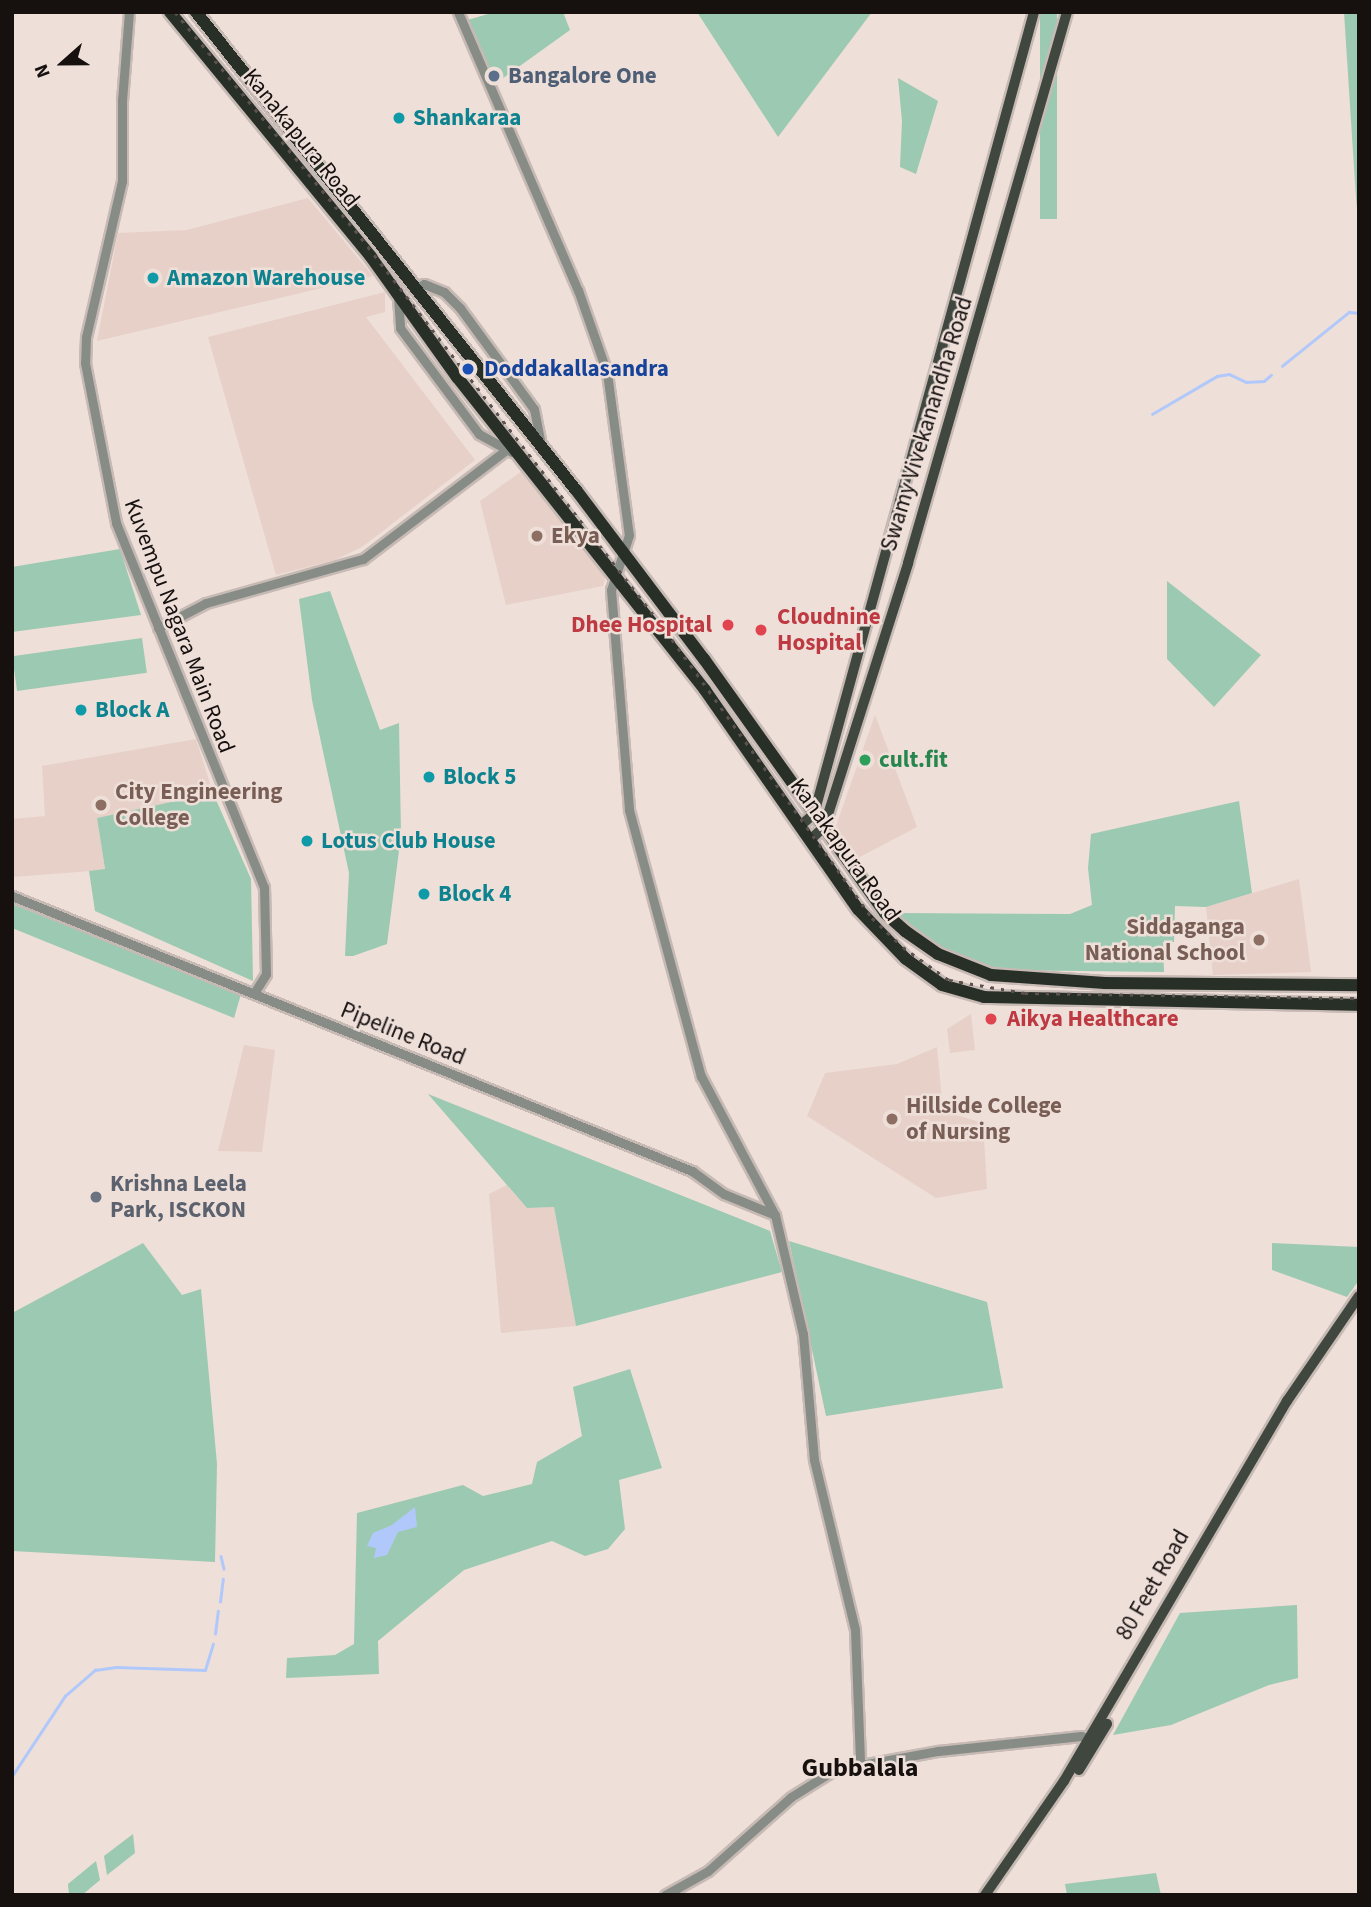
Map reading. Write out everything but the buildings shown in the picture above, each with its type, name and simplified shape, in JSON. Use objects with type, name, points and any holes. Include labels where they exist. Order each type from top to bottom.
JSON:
[{"type":"highway","name":"Kanakapura Road","points":[[170,12],[397,293],[524,461],[705,690],[874,929],[926,975],[954,989],[1026,999],[1359,1005]]},
{"type":"highway","name":"Kanakapura Road","points":[[196,12],[418,288],[625,555],[886,913],[905,931],[939,954],[991,975],[1105,983],[1359,985]]},
{"type":"highway","points":[[269,132],[282,120]]},
{"type":"main road","name":"Swamy Vivekanandha Road","points":[[814,814],[1034,12]]},
{"type":"main road","name":"Swamy Vivekanandha Road","points":[[810,840],[824,827],[908,563],[1067,12]]},
{"type":"main road","points":[[800,826],[814,814]]},
{"type":"main road","name":"80 Feet Road","points":[[985,1895],[1085,1738],[1178,1581],[1359,1296]]},
{"type":"main road","name":"80 Feet Road","points":[[992,1895],[1088,1756],[1183,1583],[1301,1385],[1359,1305]]},
{"type":"street","name":"Kuvempu Nagara Main Road","points":[[129,12],[122,100],[122,181],[85,354],[116,523],[264,887],[266,974],[254,993]]},
{"type":"street","points":[[458,12],[578,290],[607,373],[629,535],[625,555],[613,572],[612,624],[629,810],[701,1076],[775,1215],[803,1334],[814,1460],[852,1607],[860,1762]]},
{"type":"street","name":"Kanakapura Road","points":[[418,288],[424,284],[444,292],[460,308],[534,409],[546,454]]},
{"type":"street","name":"Kanakapura Road","points":[[397,293],[400,328],[480,433],[524,461]]},
{"type":"street","points":[[158,628],[206,603],[363,559],[506,450]]},
{"type":"street","name":"Pipeline Road","points":[[12,896],[692,1171],[723,1194],[775,1215]]},
{"type":"street","points":[[665,1895],[714,1866],[814,1780],[860,1762],[1085,1738]]},
{"type":"shaded area","points":[[308,198],[373,276],[97,341],[118,233],[187,230]]},
{"type":"shaded area","points":[[385,292],[385,312],[366,317],[475,460],[362,547],[335,560],[276,575],[208,337]]},
{"type":"shaded area","points":[[522,471],[606,576],[603,586],[506,605],[480,501]]},
{"type":"shaded area","points":[[875,715],[917,827],[854,860],[836,826]]},
{"type":"shaded area","name":"City Engineering College","points":[[196,739],[213,793],[97,818],[105,870],[12,877],[12,819],[45,816],[42,766]]},
{"type":"shaded area","name":"Siddaganga National School","points":[[1299,879],[1311,972],[1213,975],[1206,907]]},
{"type":"shaded area","points":[[971,1014],[975,1050],[950,1053],[947,1029]]},
{"type":"shaded area","points":[[244,1045],[275,1050],[262,1152],[218,1151]]},
{"type":"shaded area","name":"Hillside College of Nursing","points":[[937,1047],[943,1111],[983,1123],[987,1189],[936,1198],[807,1116],[825,1073],[897,1064]]},
{"type":"shaded area","points":[[507,1185],[527,1208],[554,1207],[576,1326],[501,1333],[489,1194]]},
{"type":"green space","points":[[495,12],[563,12],[570,30],[492,86],[464,21]]},
{"type":"green space","points":[[697,12],[741,13],[872,12],[778,137]]},
{"type":"green space","points":[[1040,12],[1057,12],[1057,219],[1040,219]]},
{"type":"green space","points":[[1344,12],[1359,12],[1358,219],[1356,198]]},
{"type":"green space","points":[[898,78],[938,101],[916,174],[900,167],[902,121]]},
{"type":"green space","points":[[120,549],[141,615],[12,632],[12,567]]},
{"type":"green space","points":[[1167,581],[1261,655],[1214,707],[1167,659]]},
{"type":"green space","points":[[330,591],[380,730],[399,723],[401,835],[387,944],[353,956],[345,956],[349,873],[312,700],[299,599]]},
{"type":"green space","points":[[142,638],[147,673],[17,691],[12,656]]},
{"type":"green space","points":[[213,793],[251,879],[253,981],[95,911],[89,871],[105,869],[97,818]]},
{"type":"green space","points":[[1239,801],[1252,893],[1206,907],[1175,906],[1174,942],[1163,942],[1164,972],[998,970],[927,941],[892,913],[1070,914],[1092,905],[1088,868],[1091,834]]},
{"type":"green space","points":[[12,904],[241,994],[234,1018],[12,928]]},
{"type":"green space","points":[[428,1094],[770,1231],[782,1272],[576,1326],[554,1207],[527,1208]]},
{"type":"green space","points":[[789,1241],[987,1302],[1003,1388],[826,1416]]},
{"type":"green space","points":[[143,1243],[182,1295],[201,1289],[217,1464],[215,1562],[12,1551],[12,1313]]},
{"type":"green space","points":[[1272,1243],[1359,1247],[1359,1280],[1347,1297],[1272,1270]]},
{"type":"green space","points":[[630,1369],[662,1468],[619,1480],[625,1529],[608,1549],[585,1556],[552,1541],[464,1570],[378,1641],[379,1674],[286,1678],[287,1658],[335,1655],[354,1644],[357,1513],[463,1485],[483,1496],[532,1484],[537,1462],[582,1436],[573,1387]]},
{"type":"green space","points":[[1297,1605],[1298,1678],[1269,1685],[1171,1725],[1113,1735],[1180,1613]]},
{"type":"green space","points":[[133,1834],[135,1853],[107,1875],[104,1856]]},
{"type":"green space","points":[[96,1861],[100,1880],[82,1895],[69,1895],[68,1884]]},
{"type":"green space","points":[[1156,1873],[1161,1895],[1067,1895],[1065,1884]]},
{"type":"water","points":[[415,1507],[417,1527],[398,1532],[387,1555],[374,1558],[376,1548],[367,1546],[373,1533],[392,1525]]},
{"type":"waterway","points":[[1282,366],[1349,312],[1359,313]]},
{"type":"waterway","points":[[1152,414],[1217,376],[1229,374],[1246,382],[1264,381],[1271,375]]},
{"type":"waterway","points":[[221,1556],[224,1569]]},
{"type":"waterway","points":[[220,1602],[223,1579]]},
{"type":"waterway","points":[[215,1634],[218,1611]]},
{"type":"waterway","points":[[12,1776],[65,1696],[95,1670],[116,1667],[205,1670],[213,1644]]},
{"type":"railway","points":[[175,12],[355,230],[666,631],[872,918],[903,947],[949,980],[1025,993],[1359,998]]},
{"type":"place","name":"Bangalore One","points":[[494,76]]},
{"type":"place","name":"Shankaraa","points":[[399,118]]},
{"type":"place","name":"Amazon Warehouse","points":[[153,278]]},
{"type":"place","name":"Doddakallasandra","points":[[468,369]]},
{"type":"place","name":"Ekya","points":[[537,536]]},
{"type":"place","name":"Dhee Hospital","points":[[728,625]]},
{"type":"place","name":"Cloudnine Hospital","points":[[761,630]]},
{"type":"place","name":"Block A","points":[[81,710]]},
{"type":"place","name":"cult.fit","points":[[865,760]]},
{"type":"place","name":"Block 5","points":[[429,777]]},
{"type":"place","name":"City Engineering College","points":[[101,805]]},
{"type":"place","name":"Lotus Club House","points":[[307,841]]},
{"type":"place","name":"Block 4","points":[[424,894]]},
{"type":"place","name":"Siddaganga National School","points":[[1259,940]]},
{"type":"place","name":"Aikya Healthcare","points":[[991,1019]]},
{"type":"place","name":"Hillside College of Nursing","points":[[892,1119]]},
{"type":"place","name":"Krishna Leela Park, ISCKON","points":[[96,1197]]},
{"type":"district","name":"Gubbalala","points":[[860,1768]]}]
